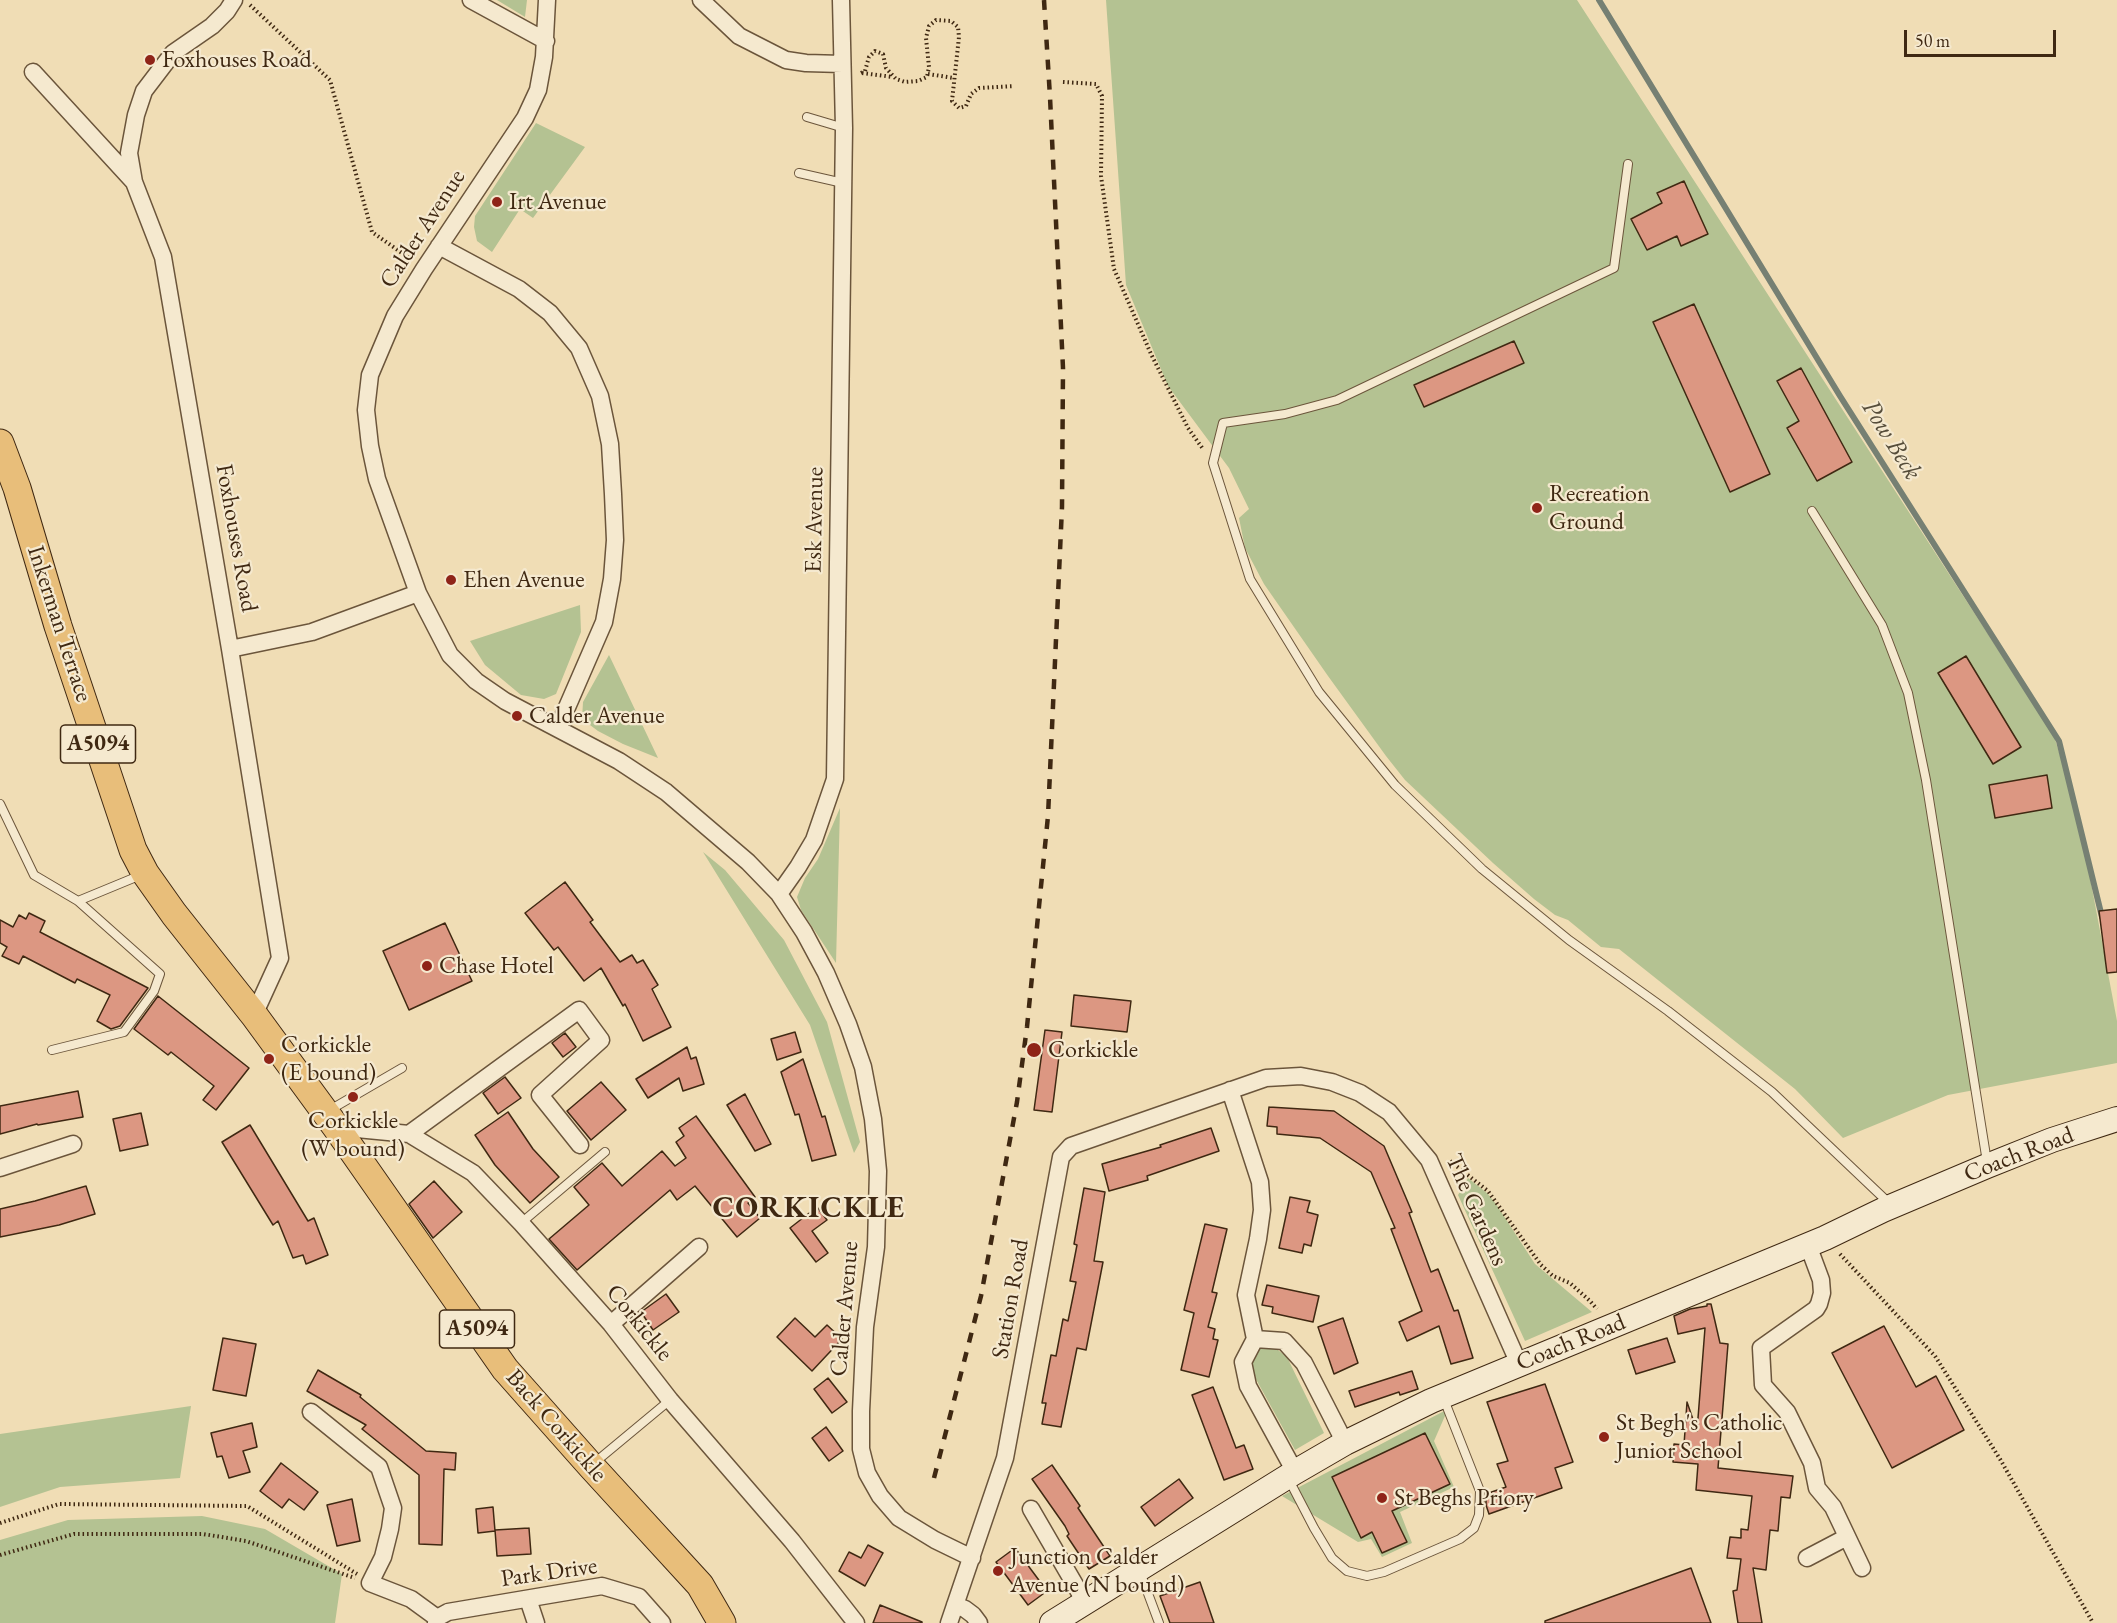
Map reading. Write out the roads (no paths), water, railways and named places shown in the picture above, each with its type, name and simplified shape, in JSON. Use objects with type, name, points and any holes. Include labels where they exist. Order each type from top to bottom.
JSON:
[{"type":"main road","name":"Inkerman Terrace","points":[[0,443],[17,488],[58,626],[134,850],[145,873],[174,914],[254,1015]]},
{"type":"main road","name":"Back Corkickle","points":[[254,1015],[505,1369],[700,1585],[722,1623]]},
{"type":"street","name":"Foxhouses Road","points":[[234,0],[212,26],[173,53],[144,91],[136,115],[129,153],[134,182],[163,257],[280,958],[254,1015]]},
{"type":"street","points":[[471,0],[546,40]]},
{"type":"street","name":"Calder Avenue","points":[[548,0],[546,40],[538,90],[525,118],[395,316],[370,375],[366,410],[377,479],[418,593],[450,655],[476,681],[505,701],[619,761],[666,792],[740,855],[779,894],[804,932],[826,973],[848,1023],[863,1067],[873,1119],[878,1171],[876,1247],[866,1328],[861,1411],[861,1449],[867,1473],[880,1496],[899,1518],[935,1540],[972,1558]]},
{"type":"street","points":[[701,0],[739,36],[786,60],[842,64],[842,0]]},
{"type":"street","name":"Esk Avenue","points":[[779,894],[814,840],[835,779],[844,130],[842,64]]},
{"type":"street","points":[[33,72],[134,182]]},
{"type":"street","points":[[440,246],[519,289],[550,313],[579,348],[600,396],[610,444],[615,540],[612,579],[604,621],[558,728]]},
{"type":"street","points":[[230,649],[312,633],[418,593]]},
{"type":"street","points":[[409,1134],[579,1010],[601,1040],[540,1095],[580,1145]]},
{"type":"street","name":"The Gardens","points":[[1230,1090],[1266,1078],[1302,1076],[1332,1082],[1360,1093],[1389,1112],[1414,1139],[1435,1171],[1519,1364]]},
{"type":"street","points":[[1230,1090],[1260,1182],[1262,1210],[1246,1295],[1255,1339],[1243,1362],[1248,1386],[1291,1474]]},
{"type":"street","name":"Station Road","points":[[949,1623],[1007,1448],[1061,1157],[1071,1146],[1230,1090]]},
{"type":"street","name":"Coach Road","points":[[1052,1623],[1291,1474],[1345,1443],[1443,1396],[1816,1241],[1987,1166],[2052,1140],[2117,1119]]},
{"type":"street","name":"Corkickle","points":[[330,1120],[409,1134],[473,1173],[611,1324],[670,1400],[792,1540],[856,1623]]},
{"type":"street","points":[[0,1168],[73,1144]]},
{"type":"street","points":[[1816,1241],[1822,1293],[1819,1304],[1816,1309],[1761,1348],[1763,1385],[1786,1412],[1812,1463],[1817,1488],[1833,1507],[1862,1569]]},
{"type":"street","points":[[611,1324],[699,1247]]},
{"type":"street","points":[[1255,1339],[1284,1341],[1304,1363],[1345,1443]]},
{"type":"street","points":[[311,1412],[379,1467],[393,1508],[383,1557],[370,1583],[411,1599],[436,1621]]},
{"type":"street","points":[[1031,1509],[1086,1602]]},
{"type":"street","points":[[1807,1558],[1847,1537]]},
{"type":"street","name":"Park Drive","points":[[436,1621],[448,1612],[602,1586],[639,1597],[662,1623]]},
{"type":"street","points":[[528,1599],[536,1623]]},
{"type":"street","points":[[955,1605],[965,1609],[979,1623]]},
{"type":"lane","points":[[807,117],[844,130]]},
{"type":"lane","points":[[1628,164],[1614,268],[1337,400],[1285,414],[1223,423],[1213,463],[1250,579],[1319,692],[1395,785],[1508,891],[1569,940],[1668,1011],[1772,1092],[1893,1206]]},
{"type":"lane","points":[[800,172],[843,183]]},
{"type":"lane","points":[[1812,511],[1882,625],[1908,693],[1926,780],[1987,1166]]},
{"type":"lane","points":[[0,804],[34,875],[78,901],[160,974],[154,991],[124,1032],[52,1050]]},
{"type":"lane","points":[[78,901],[145,873]]},
{"type":"lane","points":[[330,1120],[402,1068]]},
{"type":"lane","points":[[521,1223],[605,1152]]},
{"type":"lane","points":[[1291,1474],[1314,1528],[1332,1558],[1347,1571],[1367,1576],[1384,1572],[1460,1539],[1474,1528],[1479,1515],[1480,1491],[1443,1396]]},
{"type":"lane","points":[[591,1466],[670,1400]]},
{"type":"lane","points":[[1139,1569],[1159,1623]]},
{"type":"waterway","name":"Pow Beck","points":[[1599,0],[1840,396],[2059,741],[2102,917]]},
{"type":"railway","points":[[934,1478],[981,1296],[1017,1102],[1027,1027],[1048,816],[1062,507],[1063,368],[1044,0]]},
{"type":"place","name":"Foxhouses Road","points":[[150,60]]},
{"type":"place","name":"Irt Avenue","points":[[497,202]]},
{"type":"place","name":"Recreation Ground","points":[[1537,508]]},
{"type":"place","name":"Ehen Avenue","points":[[451,580]]},
{"type":"place","name":"Calder Avenue","points":[[517,716]]},
{"type":"place","name":"Chase Hotel","points":[[427,966]]},
{"type":"place","name":"Corkickle","points":[[1034,1050]]},
{"type":"place","name":"Corkickle (E bound)","points":[[269,1059]]},
{"type":"place","name":"Corkickle (W bound)","points":[[353,1097]]},
{"type":"place","name":"St Begh's Catholic Junior School","points":[[1604,1437]]},
{"type":"place","name":"St Beghs Priory","points":[[1382,1498]]},
{"type":"place","name":"Junction Calder Avenue (N bound)","points":[[998,1571]]},
{"type":"district","name":"CORKICKLE","points":[[809,1209]]}]
